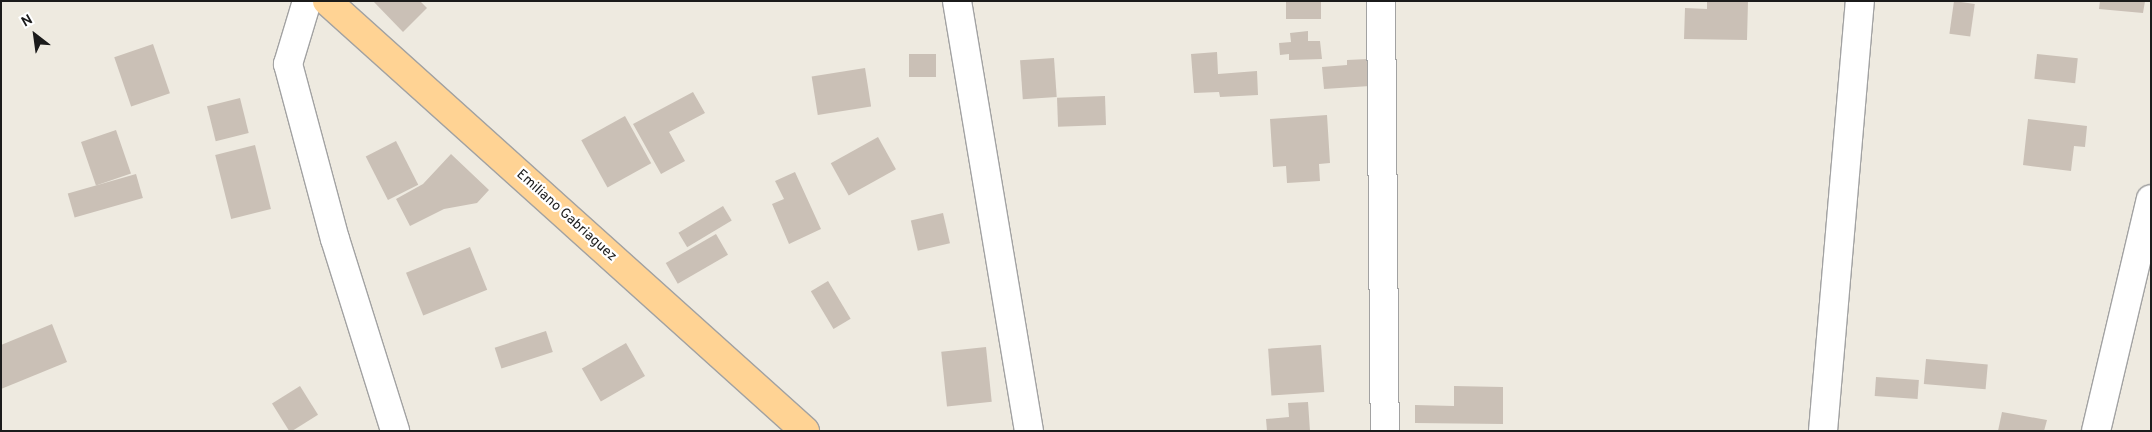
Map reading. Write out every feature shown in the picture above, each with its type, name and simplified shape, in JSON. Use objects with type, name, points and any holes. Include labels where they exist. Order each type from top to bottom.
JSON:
[{"type":"main road","name":"Emiliano Gabriaguez","points":[[328,1],[804,431]]},
{"type":"street","points":[[307,1],[288,64],[335,239],[394,431]]},
{"type":"street","points":[[957,1],[1029,431]]},
{"type":"street","points":[[1381,1],[1385,431]]},
{"type":"street","points":[[1823,431],[1860,1]]},
{"type":"street","points":[[2096,431],[2151,199]]},
{"type":"building","points":[[373,1],[420,1],[427,8],[403,32]]},
{"type":"building","points":[[1286,1],[1321,1],[1321,19],[1286,19]]},
{"type":"building","points":[[1707,1],[1748,1],[1747,40],[1684,39],[1685,8],[1707,9]]},
{"type":"building","points":[[1954,1],[1975,4],[1970,37],[1949,34]]},
{"type":"building","points":[[2100,1],[2145,1],[2143,13],[2099,9]]},
{"type":"building","points":[[1308,31],[1308,41],[1320,41],[1322,59],[1289,60],[1289,54],[1280,55],[1279,43],[1291,42],[1290,33]]},
{"type":"building","points":[[153,44],[170,93],[131,107],[114,57]]},
{"type":"building","points":[[1217,52],[1218,74],[1257,71],[1258,95],[1220,97],[1219,92],[1194,93],[1191,54]]},
{"type":"building","points":[[909,54],[936,54],[936,77],[909,77]]},
{"type":"building","points":[[2037,54],[2078,58],[2075,83],[2034,79]]},
{"type":"building","points":[[1054,58],[1057,97],[1023,99],[1020,60]]},
{"type":"building","points":[[1368,59],[1370,86],[1324,89],[1322,67],[1347,65],[1347,60]]},
{"type":"building","points":[[865,68],[871,107],[818,115],[812,76]]},
{"type":"building","points":[[693,92],[705,113],[669,132],[685,161],[661,174],[633,124]]},
{"type":"building","points":[[1105,96],[1106,125],[1058,127],[1057,98]]},
{"type":"building","points":[[240,98],[249,133],[216,141],[207,106]]},
{"type":"building","points":[[1327,115],[1330,163],[1319,164],[1320,181],[1287,183],[1286,166],[1273,167],[1270,119]]},
{"type":"building","points":[[625,116],[651,163],[607,187],[581,140]]},
{"type":"building","points":[[2028,119],[2087,126],[2085,147],[2074,146],[2071,171],[2023,165]]},
{"type":"building","points":[[116,130],[131,173],[96,186],[81,142]]},
{"type":"building","points":[[878,137],[896,169],[849,196],[831,163]]},
{"type":"building","points":[[396,141],[418,185],[388,200],[366,156]]},
{"type":"building","points":[[255,145],[271,209],[231,219],[215,155]]},
{"type":"building","points":[[451,154],[489,190],[477,203],[444,209],[410,226],[396,199],[423,184]]},
{"type":"building","points":[[795,172],[821,229],[789,244],[772,204],[784,199],[775,181]]},
{"type":"building","points":[[136,174],[143,198],[75,218],[68,194]]},
{"type":"building","points":[[723,206],[732,221],[687,247],[678,233]]},
{"type":"building","points":[[943,213],[950,243],[918,251],[911,220]]},
{"type":"building","points":[[716,234],[728,255],[678,284],[666,263]]},
{"type":"building","points":[[470,247],[487,290],[423,315],[406,273]]},
{"type":"building","points":[[828,281],[851,319],[834,329],[811,291]]},
{"type":"building","points":[[52,324],[67,362],[1,389],[1,345]]},
{"type":"building","points":[[546,331],[553,352],[501,369],[495,348]]},
{"type":"building","points":[[626,343],[645,376],[601,401],[582,368]]},
{"type":"building","points":[[1321,345],[1324,392],[1271,396],[1268,349]]},
{"type":"building","points":[[986,347],[992,402],[947,406],[941,352]]},
{"type":"building","points":[[1926,359],[1988,364],[1986,389],[1924,384]]},
{"type":"building","points":[[1876,377],[1919,380],[1918,399],[1875,396]]},
{"type":"building","points":[[300,386],[318,415],[289,431],[272,403]]},
{"type":"building","points":[[1454,386],[1503,387],[1503,424],[1415,423],[1415,405],[1454,406]]},
{"type":"building","points":[[1308,402],[1310,431],[1267,431],[1266,419],[1289,417],[1288,403]]},
{"type":"building","points":[[2002,412],[2047,420],[2044,431],[1998,431]]}]
